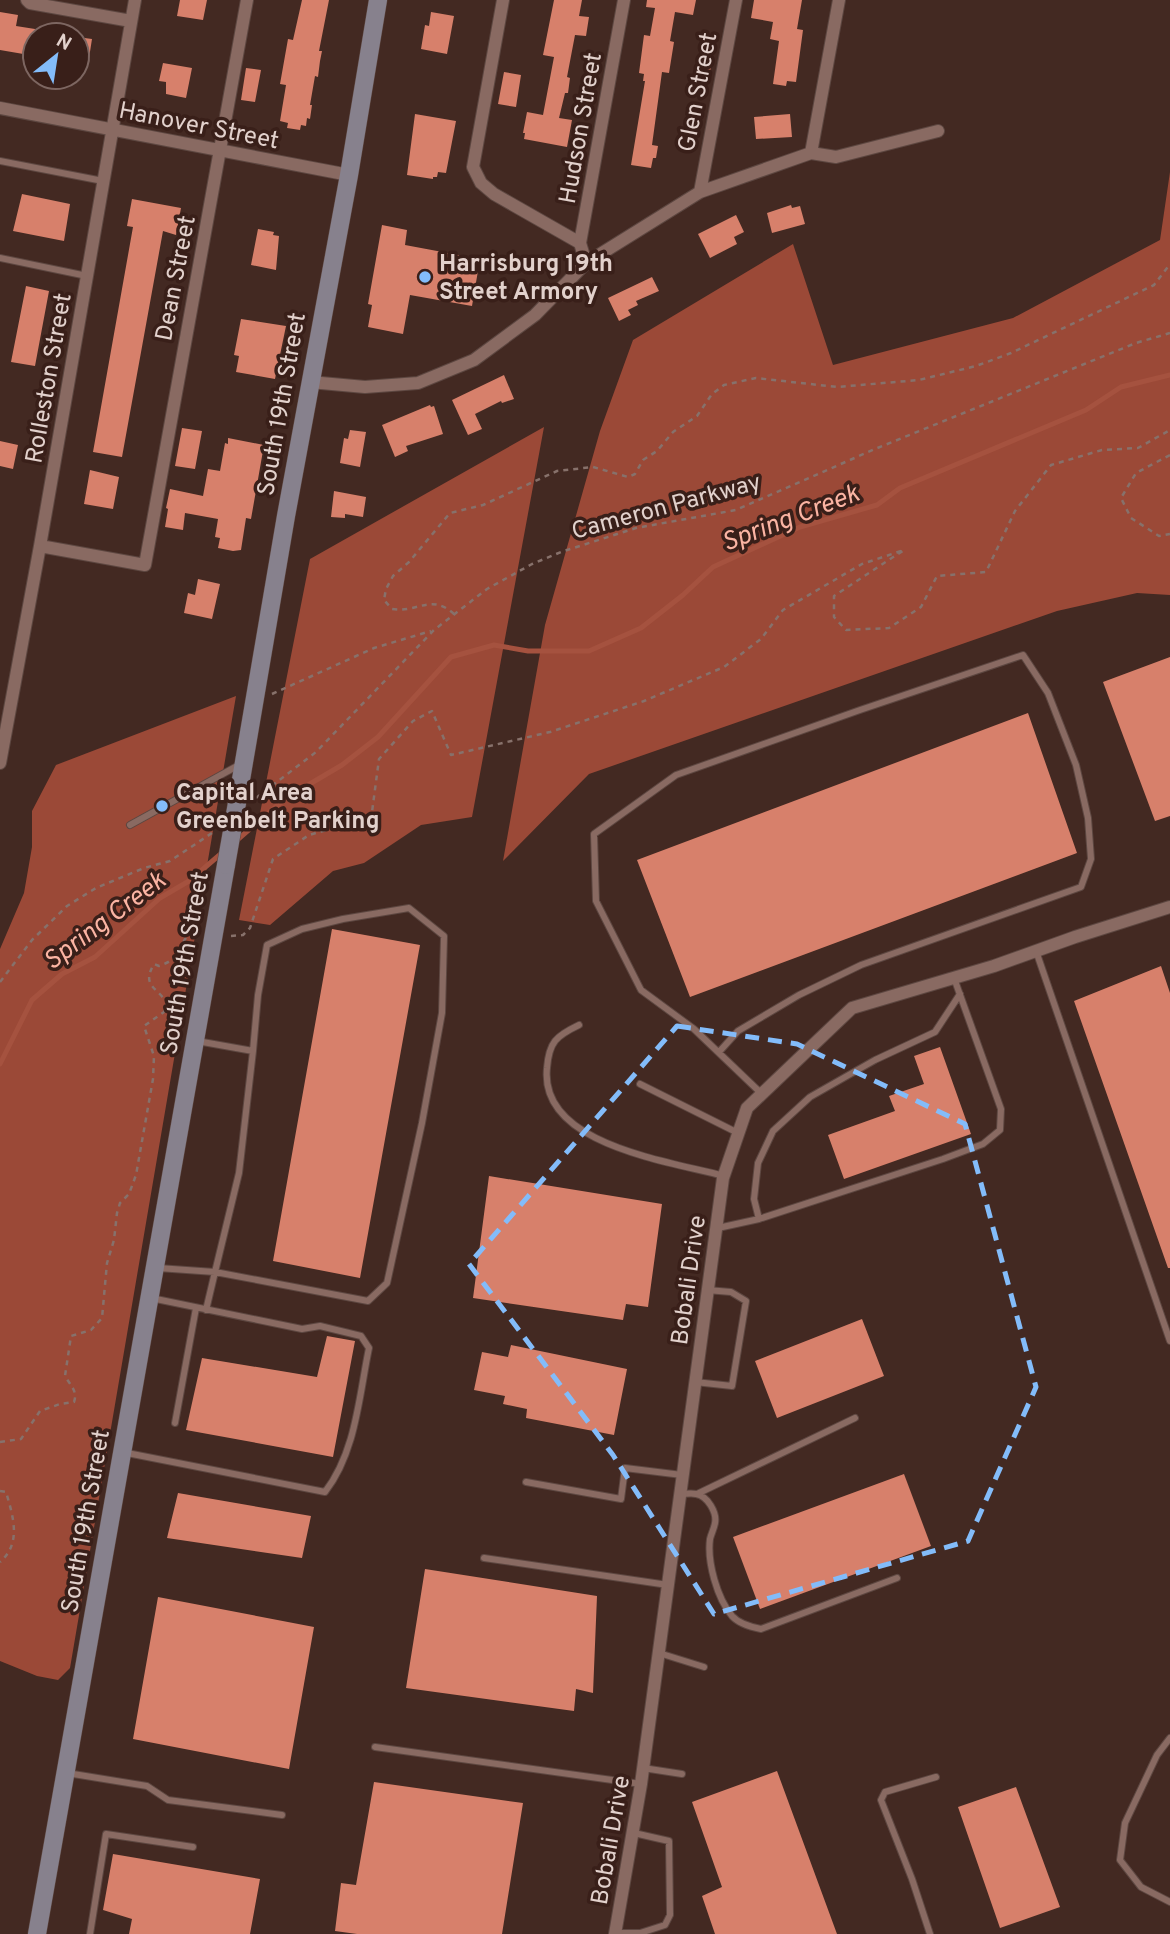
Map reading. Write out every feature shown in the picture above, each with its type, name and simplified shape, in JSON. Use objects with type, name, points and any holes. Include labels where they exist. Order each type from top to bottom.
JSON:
[{"type":"street","points":[[27,0],[30,3],[131,21]]},
{"type":"street","name":"Rolleston Street","points":[[0,763],[135,0]]},
{"type":"street","name":"Dean Street","points":[[40,546],[145,565],[247,0]]},
{"type":"street","name":"South 19th Street","points":[[37,1934],[226,865],[244,802],[244,762],[254,701],[349,175],[377,0]]},
{"type":"street","points":[[503,0],[473,167],[481,183],[494,194],[580,243]]},
{"type":"street","name":"Hudson Street","points":[[586,263],[580,243],[624,0]]},
{"type":"street","name":"Glen Street","points":[[700,192],[736,0]]},
{"type":"street","points":[[811,153],[839,0]]},
{"type":"street","name":"Hanover Street","points":[[0,111],[349,175]]},
{"type":"street","points":[[310,382],[365,387],[418,383],[474,360],[536,314],[586,263],[700,192],[811,153],[836,157],[938,131]]},
{"type":"street","name":"Bobali Drive","points":[[615,1934],[634,1833],[724,1176],[747,1108],[852,1008],[1169,910]]},
{"type":"lane","points":[[0,161],[103,181]]},
{"type":"lane","points":[[0,258],[87,276]]},
{"type":"lane","points":[[719,1052],[738,1031],[799,995],[861,965],[1081,887],[1091,859],[1088,818],[1076,765],[1048,693],[1023,655],[676,775],[594,834],[596,901],[641,990],[695,1029],[762,1094]]},
{"type":"lane","points":[[130,825],[244,762]]},
{"type":"lane","points":[[155,1268],[215,1272],[368,1301],[387,1283],[422,1123],[442,1013],[444,936],[409,908],[302,929],[267,945],[258,995],[239,1173],[215,1272],[206,1310]]},
{"type":"lane","points":[[1036,951],[1170,1341]]},
{"type":"lane","points":[[716,1229],[759,1219],[943,1159],[983,1144],[1000,1130],[1001,1110],[954,978]]},
{"type":"lane","points":[[759,1219],[754,1199],[758,1163],[773,1131],[810,1097],[875,1060],[935,1032],[960,994]]},
{"type":"lane","points":[[579,1025],[559,1034],[548,1053],[545,1081],[552,1101],[565,1119],[614,1147],[724,1176]]},
{"type":"lane","points":[[195,1041],[253,1051]]},
{"type":"lane","points":[[640,1084],[738,1133]]},
{"type":"lane","points":[[695,1382],[732,1386],[746,1301],[731,1292],[707,1290]]},
{"type":"lane","points":[[122,1452],[325,1492],[337,1477],[348,1453],[369,1348],[361,1336],[320,1326],[302,1329],[149,1298]]},
{"type":"lane","points":[[176,1423],[196,1308]]},
{"type":"lane","points":[[680,1494],[697,1494],[855,1418]]},
{"type":"lane","points":[[526,1482],[621,1499],[625,1468],[682,1475]]},
{"type":"lane","points":[[697,1494],[706,1499],[716,1520],[710,1540],[711,1566],[722,1600],[733,1618],[747,1626],[761,1629],[897,1578]]},
{"type":"lane","points":[[484,1558],[668,1585]]},
{"type":"lane","points":[[659,1653],[704,1667]]},
{"type":"lane","points":[[1170,1738],[1157,1755],[1125,1823],[1120,1860],[1142,1887],[1170,1902]]},
{"type":"lane","points":[[375,1747],[641,1784]]},
{"type":"lane","points":[[643,1768],[682,1774]]},
{"type":"lane","points":[[65,1773],[147,1786],[168,1800],[282,1815]]},
{"type":"lane","points":[[930,1934],[881,1800],[885,1792],[936,1777]]},
{"type":"lane","points":[[615,1934],[640,1934],[665,1925],[670,1914],[670,1840],[634,1833]]},
{"type":"lane","points":[[90,1934],[106,1834],[193,1847]]},
{"type":"path","points":[[455,614],[447,607],[434,604],[404,611],[392,609],[384,600],[393,576],[409,562],[450,513],[483,505],[557,471],[593,467],[628,477],[635,474],[643,460],[657,451],[673,432],[697,416],[712,394],[724,385],[756,378],[837,387],[919,380],[976,366],[1011,353],[1154,285],[1170,264]]},
{"type":"path","name":"Cameron Parkway","points":[[244,802],[316,752],[435,630],[487,589],[532,564],[636,528],[736,510],[875,449],[1136,342],[1170,333]]},
{"type":"path","points":[[0,1442],[21,1439],[40,1411],[74,1402],[73,1387],[65,1376],[71,1336],[91,1330],[102,1318],[107,1263],[114,1241],[117,1213],[120,1202],[129,1194],[136,1175],[150,1093],[154,1056],[144,1026],[164,1012],[167,1003],[150,987],[150,971],[154,964],[159,966],[173,960],[187,936],[191,934],[243,935],[250,928],[273,859],[309,835],[330,829],[355,828],[372,811],[379,759],[413,721],[432,711],[452,755],[550,732],[644,701],[724,667],[761,639],[783,610],[862,564],[904,550],[834,596],[834,617],[846,630],[889,628],[921,607],[937,576],[986,572],[1015,511],[1051,465],[1102,450],[1138,448],[1170,430]]},
{"type":"path","points":[[1170,455],[1136,473],[1121,498],[1131,518],[1159,536],[1170,534]]},
{"type":"path","points":[[254,701],[374,649],[435,630]]},
{"type":"path","points":[[0,982],[32,940],[67,906],[96,888],[144,868],[170,861],[215,831]]},
{"type":"path","points":[[0,1491],[6,1492],[16,1524],[13,1541],[0,1562]]},
{"type":"highlighted area","points":[[677,1026],[797,1044],[965,1124],[1036,1387],[968,1541],[714,1614],[613,1455],[469,1264]]},
{"type":"shaded area","points":[[1170,172],[1170,595],[1137,593],[1057,611],[589,774],[503,861],[545,625],[600,431],[633,340],[793,244],[833,365],[1013,318],[1160,240]]},
{"type":"shaded area","points":[[544,427],[472,817],[421,825],[364,863],[333,871],[270,925],[239,920],[310,559]]},
{"type":"shaded area","points":[[236,696],[70,1668],[58,1680],[37,1676],[0,1661],[0,949],[24,893],[32,847],[32,811],[56,765]]},
{"type":"building","points":[[180,0],[207,0],[203,20],[177,16]]},
{"type":"building","points":[[302,0],[329,0],[319,51],[322,51],[318,77],[315,76],[310,105],[310,119],[307,118],[306,126],[301,125],[300,130],[287,128],[288,123],[280,121],[286,85],[280,84],[288,39],[293,40]]},
{"type":"building","points":[[554,0],[582,0],[579,16],[589,17],[586,36],[575,35],[567,77],[570,78],[568,93],[565,93],[559,118],[572,120],[567,147],[524,139],[523,133],[527,112],[543,115],[554,57],[543,55]]},
{"type":"building","points":[[647,0],[696,0],[693,15],[675,12],[670,41],[674,42],[669,73],[662,72],[652,145],[658,146],[651,168],[631,165],[645,81],[644,74],[639,73],[644,35],[650,36],[655,8],[646,7]]},
{"type":"building","points":[[754,0],[802,0],[797,29],[803,30],[796,82],[787,81],[786,86],[773,84],[779,41],[770,39],[773,22],[751,18]]},
{"type":"building","points":[[0,12],[18,15],[16,26],[21,27],[21,54],[0,50]]},
{"type":"building","points":[[431,12],[454,16],[447,54],[421,49],[425,25],[429,26]]},
{"type":"building","points":[[698,55],[713,58],[709,76],[694,73]]},
{"type":"building","points":[[163,63],[192,68],[186,98],[166,94],[166,82],[159,81]]},
{"type":"building","points":[[246,68],[261,70],[255,102],[241,100]]},
{"type":"building","points":[[504,72],[521,75],[516,107],[498,104]]},
{"type":"building","points":[[415,114],[456,121],[446,173],[438,172],[433,179],[407,175]]},
{"type":"building","points":[[790,114],[792,137],[756,139],[754,117]]},
{"type":"building","points":[[22,194],[70,204],[64,241],[13,231]]},
{"type":"building","points":[[132,199],[181,208],[176,235],[163,231],[122,457],[93,452],[133,227],[127,226]]},
{"type":"building","points":[[791,205],[792,208],[800,206],[805,224],[772,233],[767,213]]},
{"type":"building","points":[[736,215],[744,232],[734,237],[737,244],[710,258],[698,234]]},
{"type":"building","name":"Harrisburg 19th Street Armory","points":[[382,225],[407,230],[405,245],[480,259],[472,306],[410,295],[403,334],[368,327],[372,305],[368,304]]},
{"type":"building","points":[[258,229],[274,232],[273,235],[279,236],[276,270],[251,265]]},
{"type":"building","points":[[652,277],[659,291],[636,301],[638,305],[628,310],[631,315],[619,321],[608,298]]},
{"type":"building","points":[[26,286],[49,291],[35,366],[11,362]]},
{"type":"building","points":[[241,319],[286,326],[275,379],[236,372],[239,356],[234,355]]},
{"type":"building","points":[[504,375],[514,399],[502,403],[501,401],[475,414],[482,429],[468,435],[452,400]]},
{"type":"building","points":[[430,405],[434,406],[443,434],[406,446],[408,451],[395,457],[382,425]]},
{"type":"building","points":[[182,428],[202,431],[195,469],[175,466]]},
{"type":"building","points":[[350,430],[366,432],[360,467],[340,463],[344,438],[348,439]]},
{"type":"building","points":[[228,438],[264,445],[251,519],[246,518],[241,550],[233,551],[218,548],[220,538],[215,537],[218,519],[185,513],[183,530],[165,527],[170,489],[203,496],[208,469],[220,471]]},
{"type":"building","points":[[0,441],[18,445],[13,469],[0,466]]},
{"type":"building","points":[[90,470],[119,477],[113,509],[84,504]]},
{"type":"building","points":[[334,491],[366,497],[363,517],[345,514],[345,518],[331,517]]},
{"type":"building","points":[[198,579],[220,584],[212,619],[184,613],[188,593],[195,595]]},
{"type":"building","points":[[1170,657],[1170,816],[1155,821],[1103,682]]},
{"type":"building","points":[[1028,713],[1077,853],[690,997],[637,860]]},
{"type":"building","points":[[332,929],[420,945],[360,1278],[273,1261]]},
{"type":"building","points":[[1161,966],[1170,993],[1170,1268],[1074,1001]]},
{"type":"building","points":[[940,1047],[971,1134],[844,1179],[828,1135],[895,1111],[889,1096],[924,1084],[914,1056]]},
{"type":"building","points":[[489,1176],[662,1204],[648,1307],[626,1304],[623,1320],[473,1298]]},
{"type":"building","points":[[862,1319],[884,1376],[777,1418],[755,1361]]},
{"type":"building","points":[[327,1336],[355,1341],[333,1457],[186,1430],[202,1358],[317,1377]]},
{"type":"building","points":[[511,1345],[627,1369],[614,1435],[526,1418],[527,1409],[503,1404],[505,1396],[474,1390],[482,1352],[508,1357]]},
{"type":"building","points":[[904,1474],[931,1546],[760,1609],[733,1537]]},
{"type":"building","points":[[178,1493],[311,1516],[302,1558],[167,1538]]},
{"type":"building","points":[[425,1569],[597,1596],[593,1693],[576,1689],[574,1711],[406,1688]]},
{"type":"building","points":[[158,1597],[314,1627],[289,1769],[133,1739]]},
{"type":"building","points":[[777,1771],[837,1934],[715,1934],[702,1896],[722,1887],[692,1802]]},
{"type":"building","points":[[374,1782],[523,1803],[502,1934],[357,1934],[335,1931],[341,1883],[356,1885]]},
{"type":"building","points":[[1016,1787],[1060,1907],[1000,1928],[958,1807]]},
{"type":"building","points":[[113,1854],[260,1879],[250,1934],[129,1934],[132,1919],[103,1910]]},
{"type":"waterway","name":"Spring Creek","points":[[236,841],[286,798],[342,765],[378,737],[451,657],[494,645],[528,651],[589,651],[641,628],[713,567],[800,527],[877,505],[900,488],[1086,410],[1121,387],[1170,375]]},
{"type":"waterway","name":"Spring Creek","points":[[0,1064],[32,1000],[62,974],[95,957],[160,898],[189,881],[223,852]]},
{"type":"place","name":"Harrisburg 19th Street Armory","points":[[425,277]]},
{"type":"place","name":"Capital Area Greenbelt Parking","points":[[162,806]]}]
